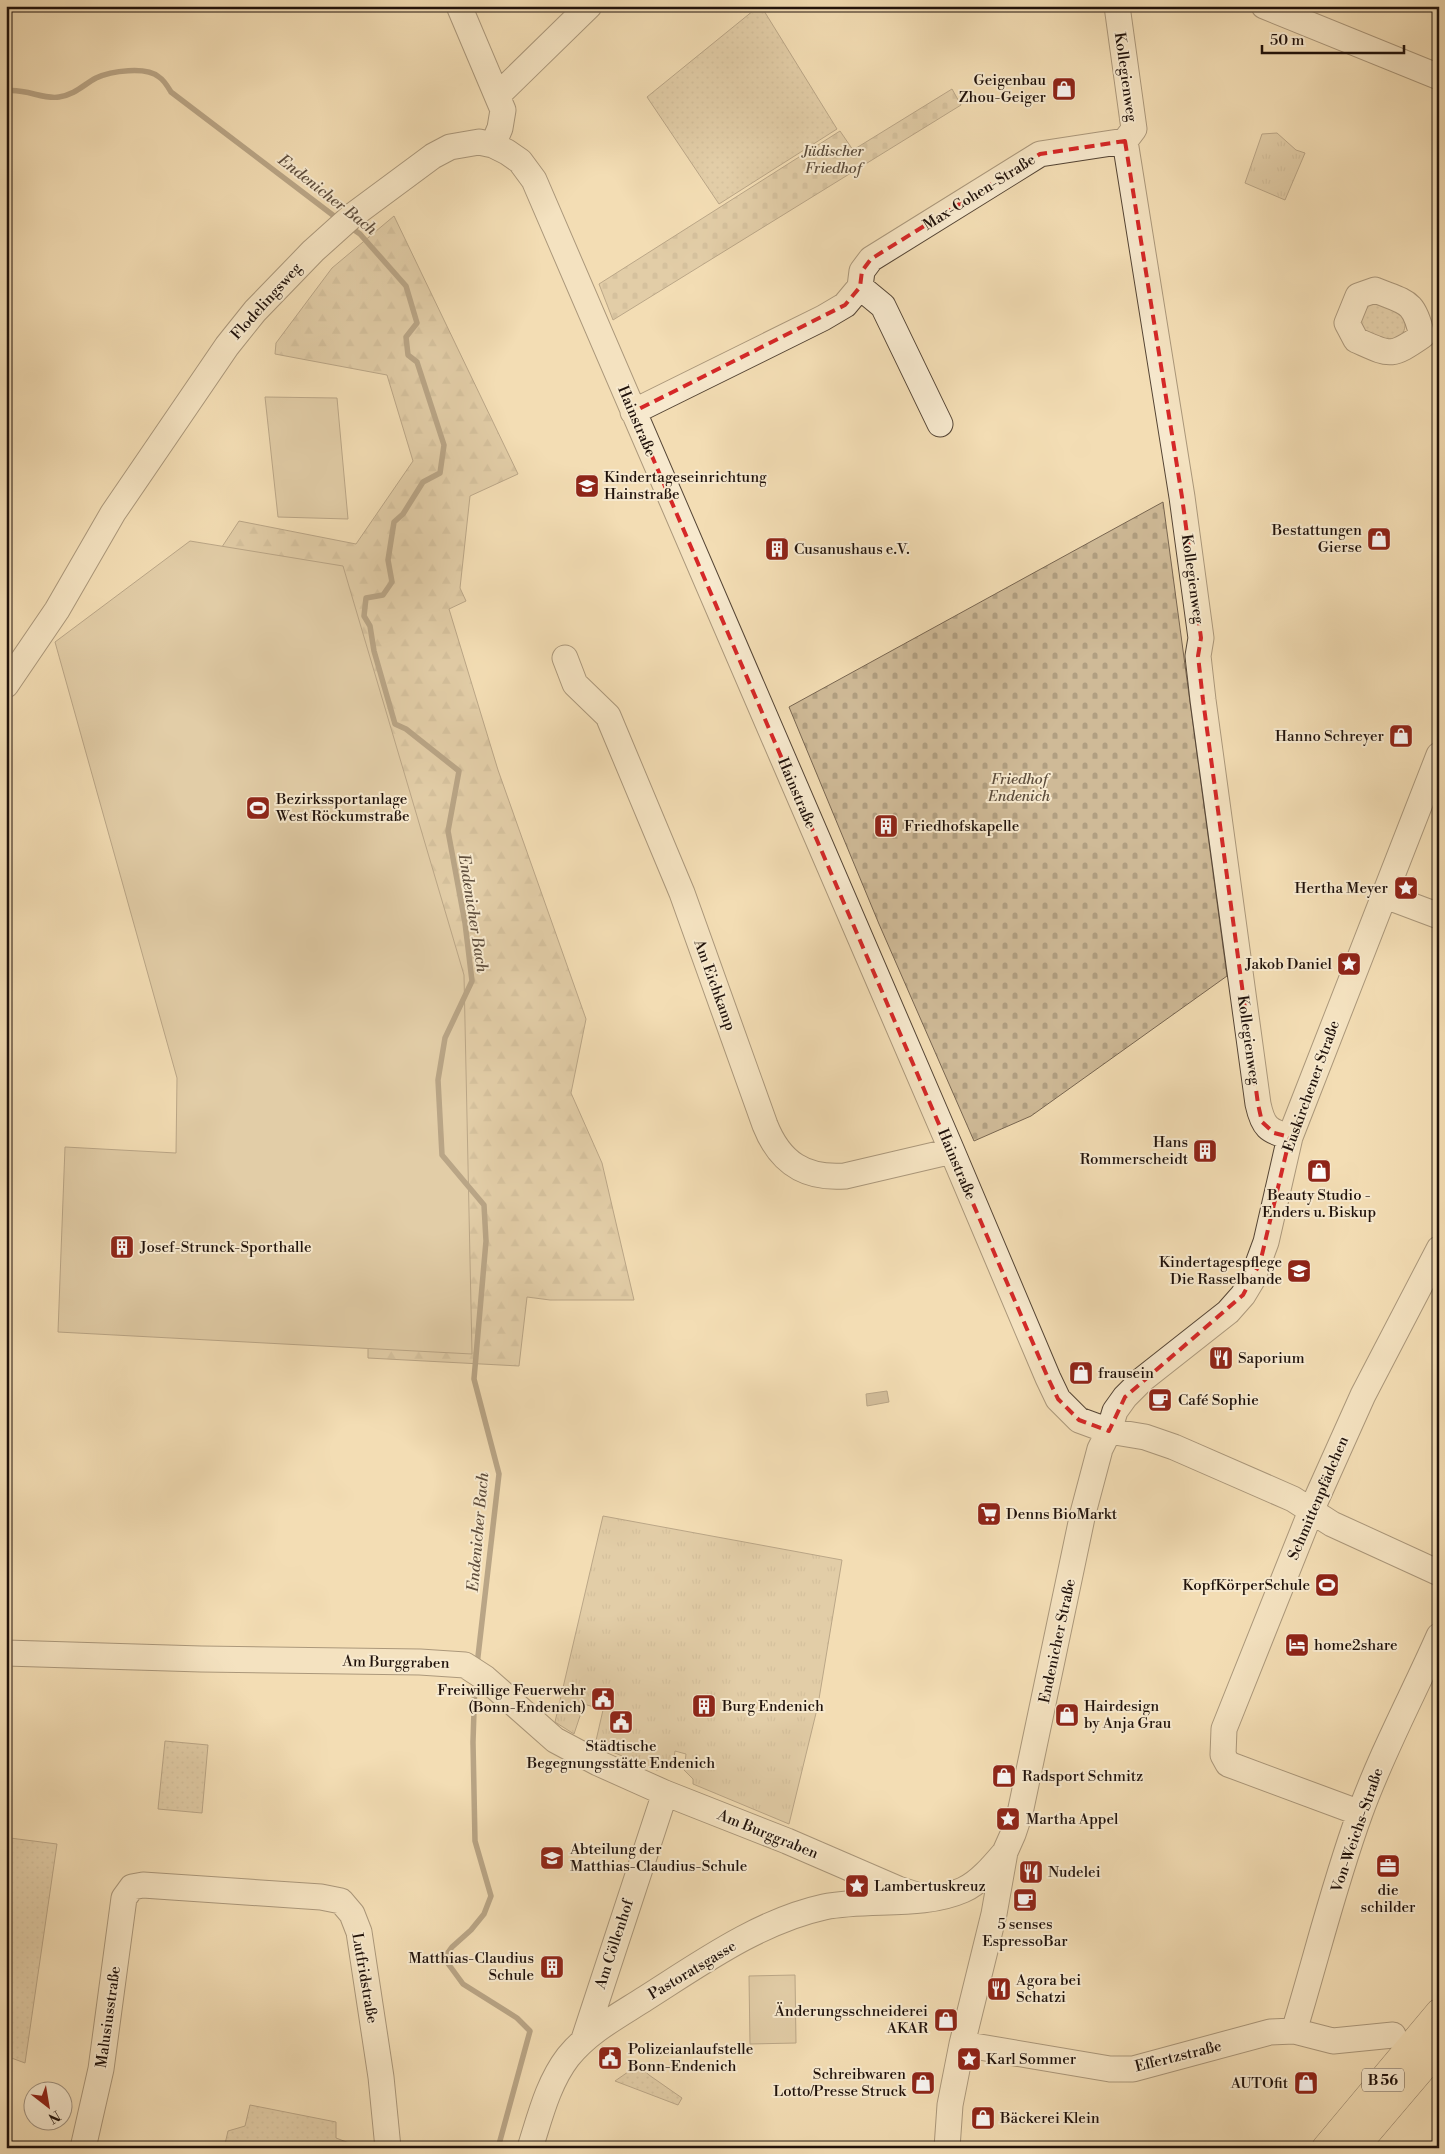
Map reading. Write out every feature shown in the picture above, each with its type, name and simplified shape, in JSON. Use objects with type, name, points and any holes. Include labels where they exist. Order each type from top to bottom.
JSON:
[{"type":"main road","name":"B 56","points":[[1326,2148],[1439,2012]]},
{"type":"main road","name":"B 56","points":[[1354,2148],[1439,2048]]},
{"type":"street","points":[[459,6],[498,95],[502,110],[500,128],[493,145]]},
{"type":"street","points":[[498,95],[589,6]]},
{"type":"street","name":"Kollegienweg","points":[[1117,6],[1134,129],[1126,141],[1182,497],[1201,638],[1198,656],[1202,691],[1258,1104],[1262,1122],[1274,1133],[1290,1137]]},
{"type":"street","points":[[1264,6],[1439,77]]},
{"type":"street","name":"Max-Cohen-Straße","points":[[633,412],[823,318],[845,305],[860,287],[862,271],[870,259],[1040,154],[1126,141]]},
{"type":"street","name":"Flodelingsweg","points":[[6,685],[57,610],[113,513],[227,346],[288,275],[345,222],[433,156],[463,144],[479,142],[493,145]]},
{"type":"street","name":"Hainstraße","points":[[493,145],[520,161],[534,180],[1058,1399],[1079,1420],[1109,1431],[1145,1437],[1174,1447],[1293,1500],[1332,1524],[1439,1572]]},
{"type":"street","points":[[860,287],[883,306],[940,424]]},
{"type":"street","name":"Am Eichkamp","points":[[565,658],[574,684],[608,716],[682,893],[765,1125],[774,1145],[794,1165],[805,1172],[828,1177],[845,1176],[952,1151]]},
{"type":"street","name":"Euskirchener Straße","points":[[1109,1431],[1115,1411],[1125,1397],[1143,1379],[1228,1312],[1243,1295],[1260,1263],[1290,1137],[1439,755]]},
{"type":"street","points":[[1383,896],[1439,916]]},
{"type":"street","name":"Schmittenpfädchen","points":[[1360,1813],[1228,1764],[1223,1756],[1224,1729],[1311,1511],[1363,1395],[1439,1249]]},
{"type":"street","name":"Endenicher Straße","points":[[947,2148],[950,2105],[962,2044],[994,1914],[1005,1852],[1016,1827],[1032,1758],[1088,1494],[1100,1449],[1109,1431]]},
{"type":"street","name":"Von-Weichs-Straße","points":[[1294,2031],[1360,1813],[1384,1753],[1414,1693],[1439,1636]]},
{"type":"street","name":"Am Burggraben","points":[[6,1653],[201,1659],[420,1662],[475,1672],[554,1740],[598,1763],[665,1793],[787,1841],[898,1889],[929,1899]]},
{"type":"street","name":"Am Cöllenhof","points":[[584,2039],[665,1793]]},
{"type":"street","name":"Endenicher Straße","points":[[964,1890],[996,1863],[1005,1852]]},
{"type":"street","name":"Lutfridstraße","points":[[132,1887],[153,1885],[321,1897],[341,1901],[352,1914],[359,1932],[381,2077],[388,2148]]},
{"type":"street","name":"Malusiusstraße","points":[[83,2148],[101,2069],[124,1898],[132,1887]]},
{"type":"street","points":[[929,1899],[964,1890],[985,1903],[994,1914]]},
{"type":"street","name":"Pastoratsgasse","points":[[530,2148],[552,2082],[563,2064],[584,2039],[702,1962],[779,1922],[800,1914],[852,1903],[929,1899]]},
{"type":"street","name":"Effertzstraße","points":[[962,2044],[1110,2069],[1133,2069],[1270,2032],[1294,2031],[1333,2041],[1366,2040],[1393,2035]]},
{"type":"highlighted area","points":[[1125,141],[1182,497],[1201,638],[1198,656],[1203,700],[1258,1104],[1262,1122],[1274,1133],[1290,1137],[1260,1263],[1243,1295],[1125,1397],[1109,1431],[1079,1420],[1058,1399],[1048,1378],[633,412],[845,305],[860,287],[862,271],[871,259],[1040,154]]},
{"type":"green space","points":[[761,6],[837,129],[719,204],[647,97]]},
{"type":"green space","name":"Jüdischer Friedhof","points":[[952,89],[961,105],[613,320],[599,284],[840,131],[853,150]]},
{"type":"green space","points":[[1277,133],[1296,150],[1305,153],[1285,200],[1245,183],[1262,134]]},
{"type":"green space","points":[[394,216],[518,474],[470,496],[460,588],[466,601],[449,609],[498,770],[586,1019],[571,1093],[602,1163],[634,1300],[550,1300],[527,1297],[519,1366],[368,1358],[368,1328],[216,556],[239,521],[356,544],[413,461],[387,375],[275,354],[276,343],[332,268]]},
{"type":"green space","points":[[1371,298],[1402,311],[1405,321],[1404,330],[1391,346],[1360,335],[1359,306]]},
{"type":"green space","points":[[265,397],[337,398],[348,519],[278,517]]},
{"type":"green space","name":"Friedhof Endenich","points":[[1163,502],[1227,976],[1031,1116],[974,1141],[879,924],[789,707]]},
{"type":"green space","name":"Bezirkssportanlage West Röckumstraße","points":[[190,541],[343,566],[464,975],[472,1354],[58,1332],[65,1147],[176,1153],[177,1078],[55,642]]},
{"type":"green space","points":[[603,1516],[842,1560],[818,1705],[789,1824],[693,1784],[693,1779],[684,1770],[686,1754],[675,1751],[673,1765],[665,1765],[657,1770],[595,1745],[603,1710],[584,1704],[574,1734],[555,1722]]},
{"type":"green space","points":[[165,1741],[208,1745],[202,1813],[158,1809]]},
{"type":"green space","points":[[10,1838],[57,1844],[25,2063],[6,2056],[6,1857]]},
{"type":"green space","points":[[795,1975],[796,2043],[750,2044],[749,1976]]},
{"type":"green space","points":[[638,2065],[682,2098],[678,2105],[615,2081]]},
{"type":"green space","points":[[250,2105],[336,2122],[336,2138],[357,2146],[238,2148],[225,2144],[228,2131],[245,2126]]},
{"type":"shaded area","points":[[887,1391],[889,1402],[867,1406],[866,1394]]},
{"type":"waterway","name":"Endenicher Bach","points":[[6,91],[20,91],[47,97],[59,97],[75,92],[96,78],[110,73],[137,71],[153,74],[163,80],[171,92],[338,219]]},
{"type":"waterway","name":"Endenicher Bach","points":[[350,227],[360,234],[406,286],[417,323],[406,337],[408,355],[417,362],[444,445],[440,473],[423,482],[403,514],[394,522],[388,560],[392,582],[383,595],[366,598],[364,616],[370,626],[374,651],[395,724],[406,729],[459,771],[448,831],[465,923],[472,981],[445,1038],[438,1080],[442,1155],[484,1205],[486,1241],[474,1379],[499,1474],[477,1665]]},
{"type":"waterway","name":"Endenicher Bach","points":[[475,1679],[473,1742],[475,1841],[491,1896],[484,1914],[444,1958],[463,1984],[517,2018],[530,2031],[498,2148]]},
{"type":"place","name":"Geigenbau Zhou-Geiger","points":[[1064,89]]},
{"type":"place","name":"Kindertageseinrichtung Hainstraße","points":[[587,486]]},
{"type":"place","name":"Bestattungen Gierse","points":[[1379,539]]},
{"type":"place","name":"Cusanushaus e.V.","points":[[777,549]]},
{"type":"place","name":"Hanno Schreyer","points":[[1401,736]]},
{"type":"place","name":"Bezirkssportanlage West Röckumstraße","points":[[258,808]]},
{"type":"place","name":"Friedhofskapelle","points":[[886,826]]},
{"type":"place","name":"Hertha Meyer","points":[[1406,888]]},
{"type":"place","name":"Jakob Daniel","points":[[1349,964]]},
{"type":"place","name":"Hans Rommerscheidt","points":[[1205,1151]]},
{"type":"place","name":"Beauty Studio - Enders u. Biskup","points":[[1319,1171]]},
{"type":"place","name":"Josef-Strunck-Sporthalle","points":[[122,1247]]},
{"type":"place","name":"Kindertagespflege Die Rasselbande","points":[[1299,1271]]},
{"type":"place","name":"Saporium","points":[[1221,1358]]},
{"type":"place","name":"frausein","points":[[1081,1373]]},
{"type":"place","name":"Café Sophie","points":[[1160,1400]]},
{"type":"place","name":"Denns BioMarkt","points":[[989,1514]]},
{"type":"place","name":"KopfKörperSchule","points":[[1327,1585]]},
{"type":"place","name":"home2share","points":[[1297,1645]]},
{"type":"place","name":"Freiwillige Feuerwehr (Bonn-Endenich)","points":[[603,1699]]},
{"type":"place","name":"Burg Endenich","points":[[704,1706]]},
{"type":"place","name":"Hairdesign by Anja Grau","points":[[1067,1715]]},
{"type":"place","name":"Städtische Begegnungsstätte Endenich","points":[[621,1722]]},
{"type":"place","name":"Radsport Schmitz","points":[[1004,1776]]},
{"type":"place","name":"Martha Appel","points":[[1008,1819]]},
{"type":"place","name":"Abteilung der Matthias-Claudius-Schule","points":[[552,1858]]},
{"type":"place","name":"die schilder","points":[[1388,1866]]},
{"type":"place","name":"Nudelei","points":[[1031,1872]]},
{"type":"place","name":"Lambertuskreuz","points":[[857,1886]]},
{"type":"place","name":"5 senses EspressoBar","points":[[1025,1900]]},
{"type":"place","name":"Matthias-Claudius Schule","points":[[552,1967]]},
{"type":"place","name":"Agora bei Schatzi","points":[[999,1989]]},
{"type":"place","name":"Änderungsschneiderei AKAR","points":[[946,2020]]},
{"type":"place","name":"Polizeianlaufstelle Bonn-Endenich","points":[[610,2058]]},
{"type":"place","name":"Karl Sommer","points":[[969,2059]]},
{"type":"place","name":"Schreibwaren Lotto/Presse Struck","points":[[923,2083]]},
{"type":"place","name":"AUTOfit","points":[[1306,2083]]},
{"type":"place","name":"Bäckerei Klein","points":[[983,2118]]}]
